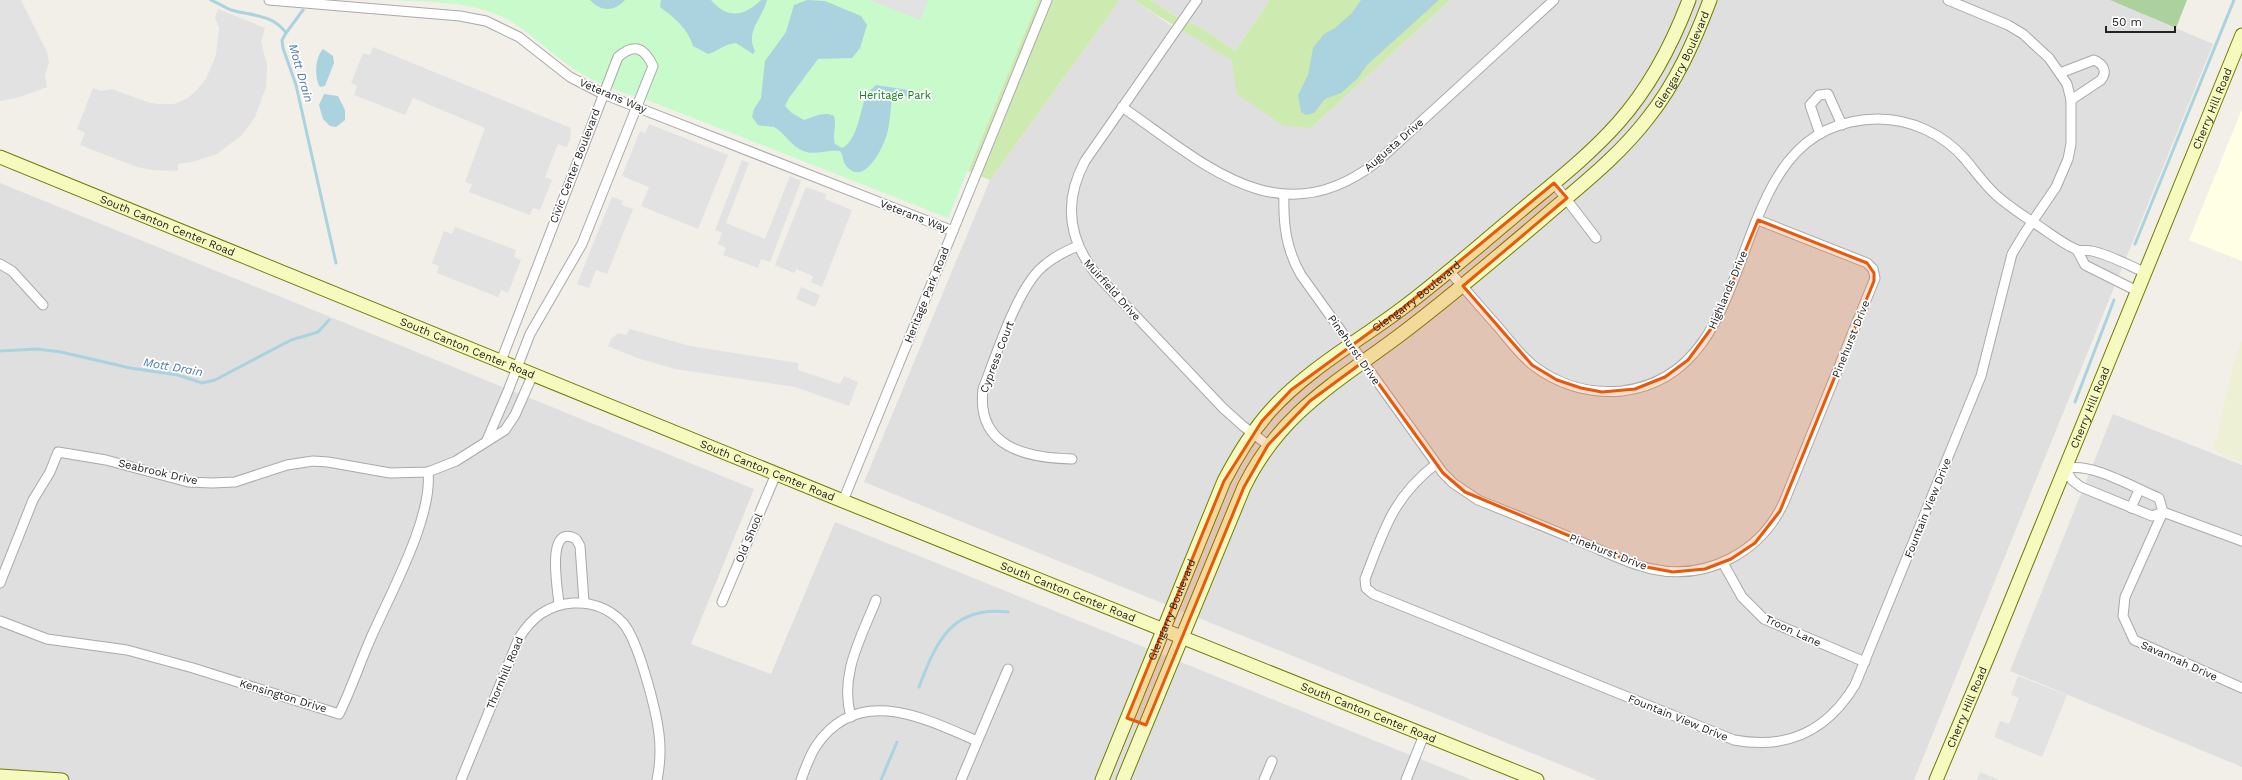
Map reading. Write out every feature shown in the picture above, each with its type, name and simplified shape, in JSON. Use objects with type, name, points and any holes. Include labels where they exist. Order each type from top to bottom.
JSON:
[{"type":"main road","name":"Glengarry Boulevard","points":[[1102,780],[1216,501],[1234,463],[1253,434],[1272,409],[1291,390],[1449,271],[1554,183],[1603,139],[1634,104],[1667,52],[1689,0]]},
{"type":"main road","name":"Glengarry Boulevard","points":[[1123,780],[1235,508],[1251,473],[1268,445],[1288,422],[1310,401],[1463,286],[1614,156],[1649,117],[1684,61],[1710,0]]},
{"type":"main road","name":"Cherry Hill Road","points":[[1936,780],[2242,35]]},
{"type":"main road","name":"Glengarry Boulevard","points":[[1634,104],[1649,117]]},
{"type":"main road","name":"South Canton Center Road","points":[[0,157],[776,474],[1537,780]]},
{"type":"main road","points":[[1216,501],[1235,508]]},
{"type":"main road","points":[[1127,718],[1146,726]]},
{"type":"main road","points":[[0,776],[56,780]]},
{"type":"street","name":"Veterans Way","points":[[269,0],[460,16],[486,22],[519,37],[570,77],[603,94],[953,231]]},
{"type":"street","name":"Heritage Park Road","points":[[843,501],[1047,0]]},
{"type":"street","name":"Muirfield Drive","points":[[1197,0],[1084,161],[1075,181],[1070,213],[1078,246],[1096,274],[1223,408],[1268,445]]},
{"type":"street","name":"Augusta Drive","points":[[1122,107],[1227,179],[1256,190],[1284,194],[1325,190],[1346,182],[1365,171],[1554,0]]},
{"type":"street","name":"Fountain View Drive","points":[[1436,464],[1410,487],[1390,516],[1365,579],[1366,588],[1372,594],[1721,736],[1748,743],[1768,744],[1785,741],[1820,726],[1833,715],[1846,700],[1865,662],[1981,376],[1988,353],[2009,263],[2017,244],[2056,187],[2068,160],[2071,138],[2071,100],[2067,84],[2060,73],[2037,45],[2023,34],[2008,25],[1948,0]]},
{"type":"street","name":"Civic Center Boulevard","points":[[501,361],[618,57],[627,49],[636,48],[647,55],[653,66],[582,244],[530,334],[517,368]]},
{"type":"street","points":[[2060,73],[2094,60],[2101,63],[2105,70],[2105,76],[2101,80],[2071,100]]},
{"type":"street","points":[[1820,134],[1810,105],[1818,95],[1828,94],[1842,125]]},
{"type":"street","name":"Highlands Drive","points":[[1449,271],[1522,355],[1547,375],[1567,384],[1591,390],[1613,392],[1635,389],[1655,382],[1674,371],[1688,360],[1703,344],[1716,322],[1771,186],[1782,167],[1799,149],[1820,134],[1842,125],[1864,120],[1887,120],[1911,124],[1931,132],[1957,151],[1997,196],[2032,222],[2077,250],[2093,251],[2144,272]]},
{"type":"street","points":[[1554,183],[1596,238]]},
{"type":"street","name":"Pinehurst Drive","points":[[1284,194],[1284,230],[1292,259],[1301,275],[1436,464],[1453,483],[1478,500],[1641,566],[1662,571],[1684,572],[1705,569],[1723,563],[1755,543],[1780,510],[1875,278],[1873,269],[1867,263],[1758,220]]},
{"type":"street","name":"Cypress Court","points":[[1072,459],[1045,458],[1028,455],[1015,451],[1004,444],[988,426],[983,414],[982,400],[986,382],[1020,298],[1028,283],[1051,260],[1078,246]]},
{"type":"street","name":"Highlands Drive","points":[[2077,250],[2085,265],[2137,291]]},
{"type":"street","points":[[0,264],[12,271],[43,305]]},
{"type":"street","points":[[487,440],[517,368]]},
{"type":"street","name":"Seabrook Drive","points":[[0,583],[33,500],[50,472],[58,452],[106,460],[188,482],[212,484],[235,482],[287,465],[313,461],[328,462],[390,473],[428,472],[456,461],[505,430],[515,415],[533,374]]},
{"type":"street","points":[[2163,512],[2159,498],[2089,468],[2076,467],[2065,469],[2072,480],[2081,487],[2131,508],[2152,516],[2163,512],[2242,541]]},
{"type":"street","name":"Kensington Drive","points":[[0,620],[47,639],[134,652],[339,714],[424,515],[429,481],[428,472]]},
{"type":"street","name":"Old Shool","points":[[722,602],[776,474]]},
{"type":"street","points":[[2131,508],[2139,490]]},
{"type":"street","name":"Savannah Drive","points":[[2163,512],[2125,597],[2123,616],[2134,640],[2242,688]]},
{"type":"street","points":[[559,604],[555,548],[560,540],[566,537],[576,539],[580,546],[584,602],[606,609],[622,622],[632,634],[659,735],[660,762],[657,780]]},
{"type":"street","name":"Troon Lane","points":[[1723,563],[1742,597],[1764,619],[1865,662]]},
{"type":"street","points":[[850,717],[846,696],[848,676],[851,663],[876,600]]},
{"type":"street","name":"Thornhill Road","points":[[461,780],[519,638],[536,616],[559,604],[584,602]]},
{"type":"street","points":[[961,780],[1008,669]]},
{"type":"street","points":[[801,780],[816,746],[837,725],[850,717],[879,710],[900,711],[918,716],[977,741]]},
{"type":"street","points":[[1406,780],[1424,735]]},
{"type":"street","points":[[1264,780],[1272,761]]},
{"type":"highlighted area","points":[[1554,183],[1567,198],[1463,286],[1532,365],[1557,380],[1581,388],[1602,392],[1635,389],[1665,377],[1688,360],[1716,322],[1758,220],[1867,263],[1874,273],[1874,281],[1780,511],[1755,543],[1731,559],[1705,569],[1673,572],[1641,566],[1465,492],[1443,473],[1363,362],[1310,401],[1268,445],[1244,487],[1146,725],[1127,718],[1224,481],[1262,421],[1291,390],[1403,308]]},
{"type":"shaded area","points":[[0,0],[21,0],[47,52],[49,62],[45,76],[47,87],[17,98],[0,101]]},
{"type":"shaded area","points":[[870,0],[928,0],[920,20]]},
{"type":"shaded area","points":[[1120,0],[1134,0],[1170,25],[1186,31],[1232,61],[1311,128],[1450,0],[2110,0],[2213,44],[1914,780],[1598,780],[864,482],[990,180]]},
{"type":"shaded area","points":[[1151,0],[1270,0],[1235,51],[1198,26],[1173,15]]},
{"type":"shaded area","points":[[218,9],[265,28],[261,42],[267,65],[266,87],[255,117],[242,135],[217,154],[192,162],[178,164],[178,171],[152,170],[137,167],[80,145],[85,133],[77,129],[93,88],[101,91],[112,89],[150,103],[159,104],[174,104],[188,98],[197,90],[206,79],[216,55],[219,28],[215,17]]},
{"type":"shaded area","points":[[373,47],[571,128],[570,140],[567,147],[558,144],[545,177],[552,180],[540,210],[533,208],[530,215],[469,192],[472,184],[465,182],[485,128],[413,98],[405,115],[354,95],[357,86],[351,83],[363,53],[370,55]]},
{"type":"shaded area","points":[[2242,109],[2242,261],[2189,240]]},
{"type":"shaded area","points":[[649,124],[728,155],[698,229],[641,206],[649,187],[622,176],[640,131],[645,133]]},
{"type":"shaded area","points":[[742,160],[749,163],[726,223],[765,239],[790,176],[801,181],[770,262],[761,259],[758,268],[723,255],[726,248],[718,244],[722,233],[715,230]]},
{"type":"shaded area","points":[[0,183],[754,489],[691,644],[771,674],[835,522],[1472,780],[0,780]]},
{"type":"shaded area","points":[[806,187],[826,194],[825,199],[852,210],[822,287],[811,282],[813,276],[796,269],[794,273],[775,265]]},
{"type":"shaded area","points":[[612,197],[623,201],[622,205],[633,209],[607,274],[596,270],[589,288],[577,284]]},
{"type":"shaded area","points":[[455,227],[516,250],[514,257],[521,260],[508,293],[501,290],[498,297],[437,273],[439,266],[432,263],[444,231],[452,234]]},
{"type":"shaded area","points":[[801,287],[820,295],[815,307],[796,299]]},
{"type":"shaded area","points":[[630,329],[690,346],[798,363],[798,370],[840,384],[844,376],[858,382],[849,406],[795,387],[675,369],[637,358],[608,346],[611,339],[618,333],[626,335]]},
{"type":"shaded area","points":[[2242,340],[2242,462],[2217,452],[2214,448],[2233,366]]},
{"type":"shaded area","points":[[2113,414],[2242,465],[2242,767],[2010,671]]},
{"type":"shaded area","points":[[2018,676],[2067,695],[2042,757],[1994,737],[2000,721],[2009,724],[2019,698],[2011,695]]},
{"type":"shaded area","points":[[1980,772],[1999,780],[1977,780]]},
{"type":"green space","name":"Heritage Park","points":[[391,0],[1038,0],[948,218],[647,100],[603,85],[573,68],[513,23],[492,12],[449,3]]},
{"type":"green space","points":[[1038,0],[1120,0],[990,180],[968,171]]},
{"type":"green space","points":[[1134,0],[1151,0],[1173,15],[1198,26],[1235,51],[1270,0],[1450,0],[1311,128],[1284,126],[1237,94],[1232,61]]},
{"type":"green space","points":[[2110,0],[2187,0],[2176,28]]},
{"type":"water","points":[[590,0],[625,0],[616,7],[608,9],[599,7]]},
{"type":"water","points":[[661,0],[711,0],[723,10],[736,14],[748,10],[761,0],[767,0],[753,31],[752,44],[755,51],[753,54],[736,43],[708,54],[693,46],[688,34],[680,24],[660,7]]},
{"type":"water","points":[[807,0],[825,1],[861,16],[867,25],[860,48],[852,58],[818,59],[789,98],[785,106],[792,113],[804,120],[823,114],[834,116],[835,144],[842,148],[852,139],[867,94],[876,85],[908,90],[912,94],[892,100],[888,130],[882,148],[867,169],[860,172],[854,172],[847,167],[840,151],[813,153],[803,151],[795,146],[774,127],[758,125],[752,117],[754,109],[761,98],[765,61],[786,32],[794,5]]},
{"type":"water","points":[[1361,0],[1439,0],[1367,65],[1358,78],[1341,93],[1325,99],[1314,113],[1306,115],[1301,112],[1298,95],[1308,75],[1313,48],[1324,34],[1335,28],[1352,13]]},
{"type":"water","points":[[323,49],[333,56],[334,63],[325,86],[320,87],[316,68],[318,57]]},
{"type":"water","points":[[324,94],[338,96],[345,110],[345,120],[336,127],[330,126],[323,119],[319,105]]},
{"type":"waterway","points":[[211,0],[231,10],[262,17],[275,22],[286,33]]},
{"type":"waterway","points":[[2135,244],[2234,0]]},
{"type":"waterway","name":"Mott Drain","points":[[303,10],[282,40],[283,48],[296,85],[336,263]]},
{"type":"waterway","points":[[2075,402],[2114,300]]},
{"type":"waterway","name":"Mott Drain","points":[[0,351],[37,349],[61,352],[130,368],[178,375],[202,383],[215,380],[291,340],[318,332],[329,320]]},
{"type":"waterway","points":[[919,687],[932,655],[949,630],[960,621],[973,614],[989,611],[1008,612]]},
{"type":"waterway","points":[[881,780],[897,742]]}]
